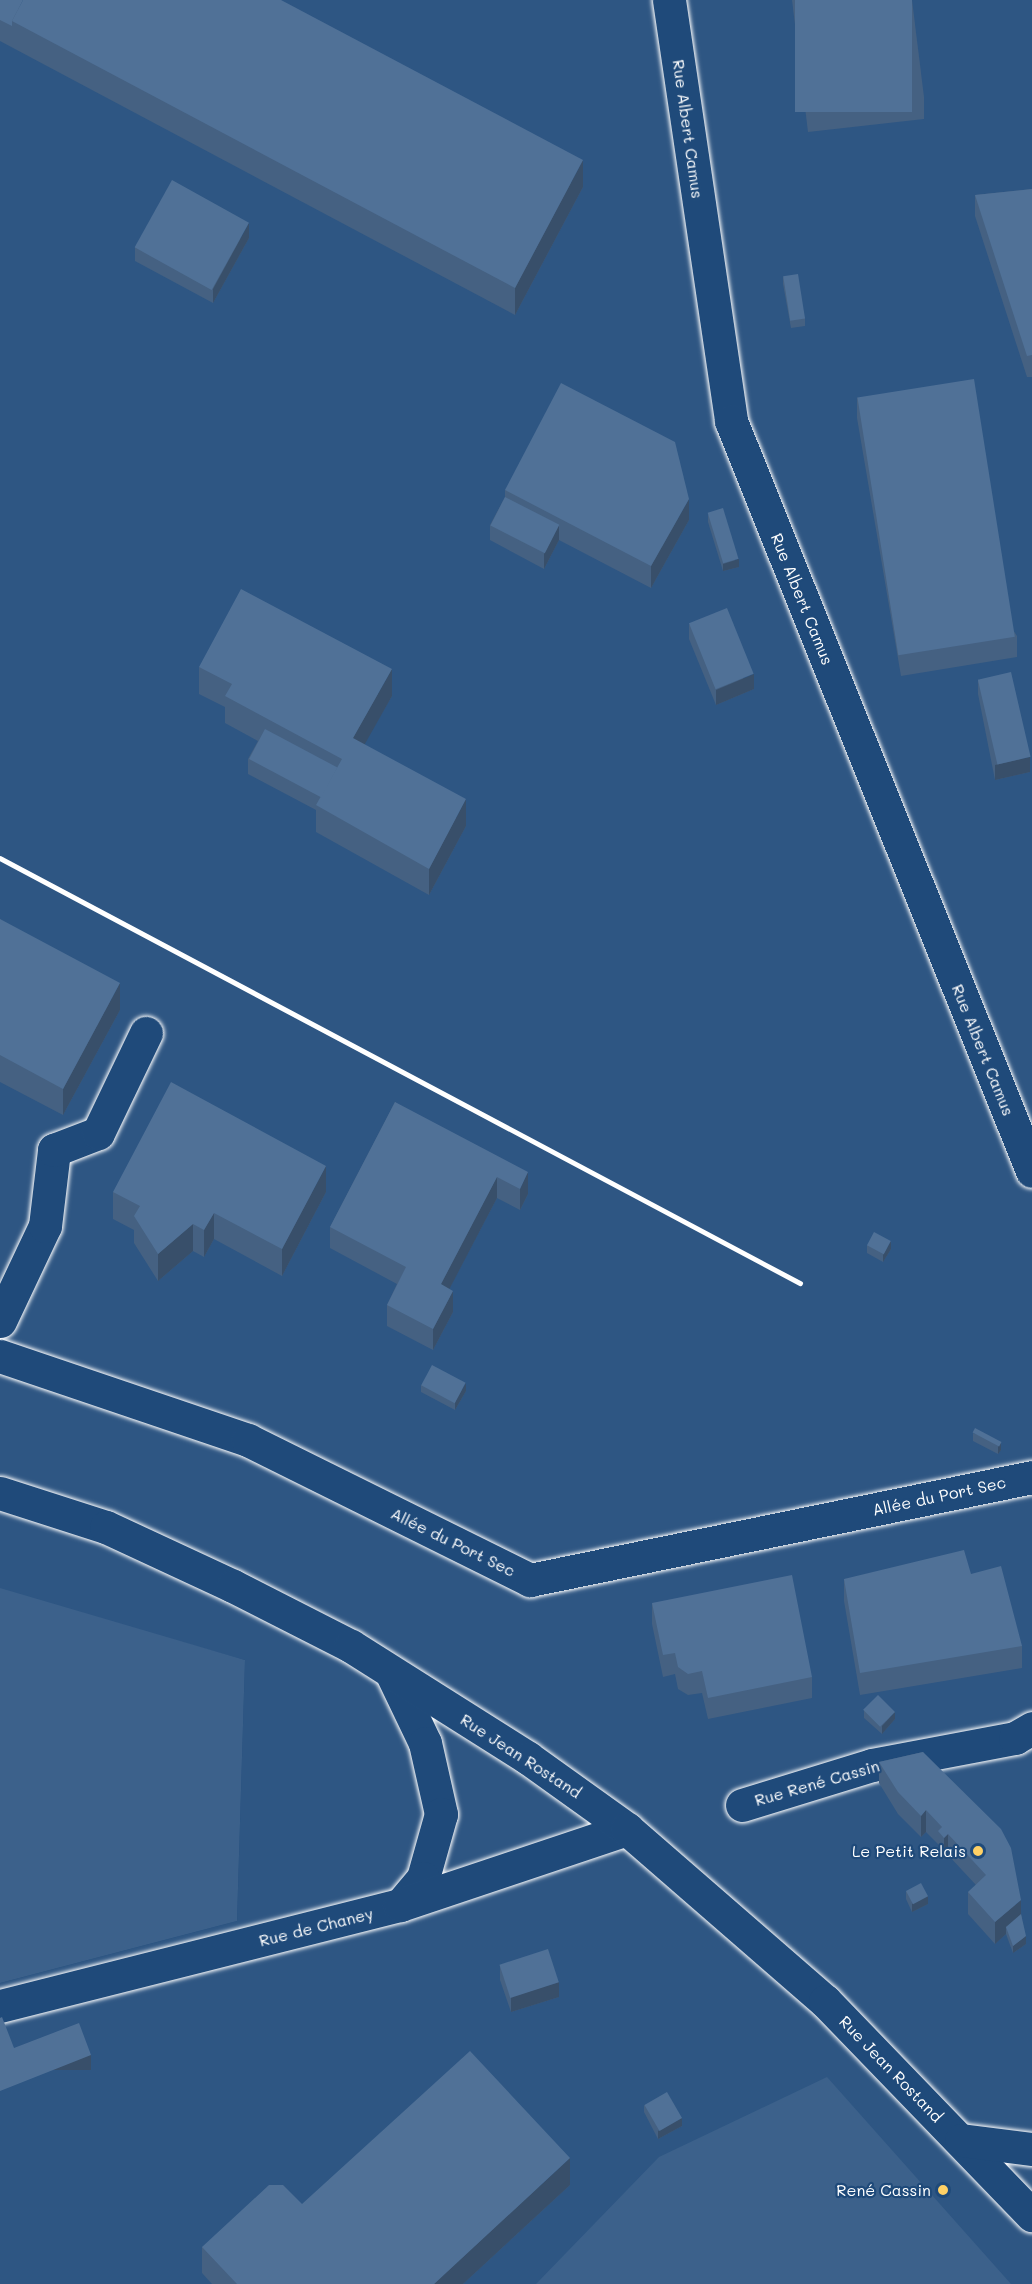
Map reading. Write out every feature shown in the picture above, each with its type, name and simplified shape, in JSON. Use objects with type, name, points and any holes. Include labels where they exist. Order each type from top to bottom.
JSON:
[{"type":"street","name":"Rue Albert Camus","points":[[669,0],[731,421],[1032,1171]]},
{"type":"street","points":[[0,1321],[45,1226],[54,1150],[98,1132],[146,1033]]},
{"type":"street","name":"Allée du Port Sec","points":[[0,1356],[248,1440],[530,1580],[1032,1477]]},
{"type":"street","name":"Rue Jean Rostand","points":[[0,1494],[106,1527],[351,1646],[528,1758],[627,1829],[825,2001],[1032,2215]]},
{"type":"street","points":[[392,1674],[425,1743],[441,1814],[423,1878],[400,1905]]},
{"type":"street","name":"Rue René Cassin","points":[[742,1805],[872,1765],[1015,1738],[1032,1728]]},
{"type":"street","name":"Rue de Chaney","points":[[0,2006],[400,1905],[627,1829]]},
{"type":"street","points":[[961,2140],[1032,2149]]},
{"type":"shaded area","points":[[0,0],[1032,0],[1032,2284],[0,2284],[0,1983],[237,1921],[245,1660],[0,1591]]},
{"type":"shaded area","points":[[0,1588],[245,1660],[237,1921],[0,1983]]},
{"type":"shaded area","points":[[827,2077],[1011,2284],[536,2284],[659,2157]]},
{"type":"building","points":[[0,0],[23,0],[12,21],[12,26],[0,20]]},
{"type":"building","points":[[23,0],[281,0],[583,160],[515,288],[12,21]]},
{"type":"building","points":[[795,0],[912,0],[912,112],[795,112]]},
{"type":"building","points":[[172,180],[249,223],[212,290],[135,247]]},
{"type":"building","points":[[1032,189],[1032,355],[1027,356],[975,195]]},
{"type":"building","points":[[798,274],[805,318],[790,321],[783,276]]},
{"type":"building","points":[[974,379],[1015,637],[898,655],[857,397]]},
{"type":"building","points":[[561,383],[675,442],[689,499],[651,566],[505,490]]},
{"type":"building","points":[[505,497],[559,525],[545,553],[490,526]]},
{"type":"building","points":[[723,508],[738,559],[723,563],[708,513]]},
{"type":"building","points":[[241,589],[392,669],[353,738],[466,799],[429,869],[316,805],[342,759],[225,696],[232,684],[199,667]]},
{"type":"building","points":[[727,608],[754,674],[716,689],[689,623]]},
{"type":"building","points":[[1011,672],[1031,757],[997,764],[978,680]]},
{"type":"building","points":[[265,729],[337,767],[321,798],[249,759]]},
{"type":"building","points":[[0,919],[120,983],[63,1089],[0,1055]]},
{"type":"building","points":[[171,1082],[326,1166],[282,1249],[214,1213],[204,1230],[193,1224],[158,1254],[134,1216],[140,1206],[113,1192]]},
{"type":"building","points":[[395,1102],[528,1172],[520,1189],[497,1177],[441,1284],[453,1291],[433,1329],[387,1305],[406,1267],[330,1227]]},
{"type":"building","points":[[874,1232],[891,1241],[884,1254],[867,1245]]},
{"type":"building","points":[[432,1365],[466,1383],[455,1403],[421,1385]]},
{"type":"building","points":[[975,1428],[1001,1442],[999,1446],[973,1432]]},
{"type":"building","points":[[964,1550],[971,1574],[1001,1566],[1022,1646],[860,1673],[844,1579]]},
{"type":"building","points":[[792,1575],[812,1677],[708,1698],[702,1671],[688,1674],[678,1667],[675,1653],[663,1655],[652,1603]]},
{"type":"building","points":[[878,1695],[895,1712],[880,1727],[863,1710]]},
{"type":"building","points":[[923,1752],[1001,1829],[1011,1848],[1021,1900],[995,1922],[968,1892],[986,1875],[948,1834],[944,1838],[938,1831],[942,1827],[926,1810],[921,1816],[898,1792],[879,1762]]},
{"type":"building","points":[[921,1883],[928,1896],[913,1904],[906,1891]]},
{"type":"building","points":[[1021,1914],[1026,1936],[1013,1946],[1006,1927]]},
{"type":"building","points":[[548,1949],[559,1982],[510,1998],[499,1965]]},
{"type":"building","points":[[2,2017],[14,2048],[79,2023],[91,2055],[0,2091],[0,2018]]},
{"type":"building","points":[[470,2051],[570,2158],[434,2284],[237,2284],[202,2247],[269,2185],[283,2185],[302,2204]]},
{"type":"building","points":[[667,2092],[682,2118],[659,2131],[644,2105]]},
{"type":"railway","points":[[0,858],[800,1283]]},
{"type":"place","name":"Le Petit Relais","points":[[978,1851]]},
{"type":"place","name":"René Cassin","points":[[943,2190]]}]
